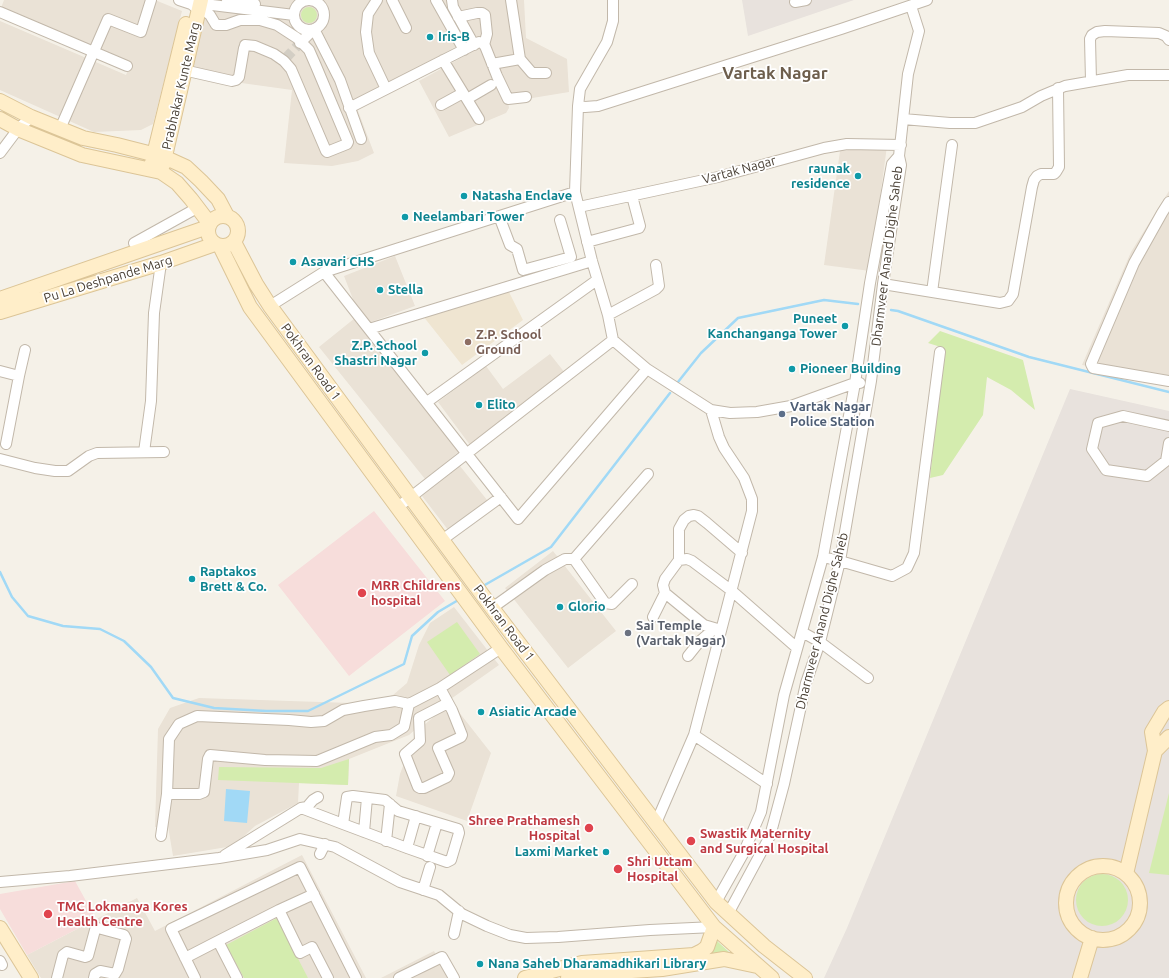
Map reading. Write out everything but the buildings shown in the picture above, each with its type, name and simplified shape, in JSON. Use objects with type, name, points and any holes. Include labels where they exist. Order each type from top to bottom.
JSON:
[{"type":"main road","name":"Prabhakar Kunte Marg","points":[[156,171],[180,70],[200,2]]},
{"type":"main road","points":[[0,101],[31,117],[82,138],[159,156],[186,167],[218,199],[227,216]]},
{"type":"main road","points":[[0,119],[18,129],[82,155],[156,171],[177,183],[191,199],[209,225],[209,237],[218,245],[230,245],[234,242],[238,233],[238,228],[233,219],[227,216],[218,216],[209,225]]},
{"type":"main road","name":"Pu La Deshpande Marg","points":[[0,299],[209,225]]},
{"type":"main road","name":"Pokhran Road 1","points":[[234,242],[256,284],[270,306],[492,608],[716,902],[764,946],[805,978]]},
{"type":"main road","name":"Pu La Deshpande Marg","points":[[0,312],[218,245]]},
{"type":"main road","name":"Pokhran Road 1","points":[[218,245],[250,307],[501,648],[603,783],[714,927],[772,978]]},
{"type":"main road","points":[[1126,874],[1155,751],[1152,732],[1164,712],[1169,708]]},
{"type":"main road","points":[[1155,751],[1169,737]]},
{"type":"main road","points":[[1100,866],[1121,870],[1135,884],[1140,898],[1139,910],[1134,923],[1118,936],[1105,939],[1092,938],[1075,927],[1066,908],[1066,895],[1076,877],[1087,869],[1100,866]]},
{"type":"main road","points":[[525,978],[582,963],[661,968],[702,952],[707,947],[714,927]]},
{"type":"main road","points":[[2,936],[32,978]]},
{"type":"main road","points":[[1080,978],[1092,938]]},
{"type":"main road","points":[[568,978],[586,974],[661,968],[724,959],[757,966]]},
{"type":"street","points":[[60,129],[108,19],[141,32],[151,0]]},
{"type":"street","points":[[227,0],[295,12]]},
{"type":"street","points":[[300,42],[318,27],[323,20],[324,3],[305,0],[301,2],[295,12],[295,20],[300,27],[309,30],[314,29]]},
{"type":"street","points":[[377,0],[368,14],[366,32],[369,53],[386,89]]},
{"type":"street","points":[[392,0],[406,28]]},
{"type":"street","points":[[436,0],[464,50]]},
{"type":"street","points":[[452,0],[453,7],[458,17],[492,64],[508,99],[526,97]]},
{"type":"street","points":[[511,0],[520,59],[532,73],[546,73]]},
{"type":"street","points":[[613,0],[613,21],[607,42],[580,89],[575,192],[597,280],[608,315],[613,340],[647,369],[711,410],[730,413],[757,412],[791,406],[855,383],[871,381]]},
{"type":"street","points":[[795,2],[806,0]]},
{"type":"street","points":[[578,106],[598,106],[746,60],[927,0]]},
{"type":"street","points":[[200,2],[295,12]]},
{"type":"street","points":[[180,70],[232,81],[239,77],[245,46],[255,46],[274,54],[284,60],[291,69],[326,151],[327,152],[347,144],[348,142],[309,50],[284,29],[266,22],[240,20],[226,25],[216,25],[200,2]]},
{"type":"street","points":[[899,156],[908,74],[919,31],[911,6]]},
{"type":"street","points":[[0,12],[127,66]]},
{"type":"street","points":[[349,108],[443,60],[479,45],[487,34],[485,15],[482,13],[477,13],[458,17]]},
{"type":"street","points":[[314,29],[340,80],[361,139]]},
{"type":"street","points":[[1091,80],[1090,39],[1092,35],[1097,32],[1160,33],[1166,36],[1169,40]]},
{"type":"street","points":[[492,64],[520,59]]},
{"type":"street","points":[[443,60],[479,119]]},
{"type":"street","points":[[903,119],[950,123],[975,123],[1022,107],[1058,88],[1065,86],[1091,80],[1128,75],[1169,75]]},
{"type":"street","points":[[441,105],[491,85]]},
{"type":"street","points":[[883,284],[1000,303],[1008,301],[1013,294],[1034,180],[1041,174],[1054,174],[1059,167],[1058,88]]},
{"type":"street","points":[[0,153],[18,129],[31,117]]},
{"type":"street","name":"Vartak Nagar","points":[[579,207],[718,177],[824,148],[847,144],[901,145]]},
{"type":"street","points":[[932,292],[952,144]]},
{"type":"street","name":"Dharmveer Anand Dighe Saheb","points":[[728,914],[770,836],[784,784],[806,683],[820,642],[840,561],[871,381],[883,284],[901,165],[899,156]]},
{"type":"street","name":"Dharmveer Anand Dighe Saheb","points":[[716,902],[743,854],[761,812],[784,695],[823,557],[855,383],[870,283],[892,164],[899,156]]},
{"type":"street","points":[[270,306],[324,272],[575,192]]},
{"type":"street","points":[[587,242],[639,228],[640,226],[632,196]]},
{"type":"street","points":[[1169,202],[1134,263],[1091,364],[1093,368],[1169,381]]},
{"type":"street","points":[[134,242],[197,208]]},
{"type":"street","points":[[499,216],[510,245],[517,249],[526,281]]},
{"type":"street","points":[[560,220],[574,267]]},
{"type":"street","points":[[523,270],[571,257]]},
{"type":"street","points":[[369,329],[592,261]]},
{"type":"street","points":[[144,452],[151,401],[154,313],[161,263]]},
{"type":"street","points":[[608,315],[659,286],[656,265]]},
{"type":"street","points":[[324,272],[518,519],[647,369]]},
{"type":"street","points":[[427,402],[597,280]]},
{"type":"street","points":[[398,507],[613,340]]},
{"type":"street","points":[[6,444],[25,350]]},
{"type":"street","points":[[823,557],[892,576],[907,568],[914,553],[940,352]]},
{"type":"street","points":[[0,371],[19,376]]},
{"type":"street","points":[[656,823],[694,735],[717,630],[732,591],[752,511],[752,499],[744,478],[724,448],[711,410]]},
{"type":"street","points":[[1169,426],[1123,416],[1098,423],[1092,449],[1106,470],[1147,476],[1166,461],[1169,443]]},
{"type":"street","points":[[0,459],[35,468],[55,471],[68,470],[89,456],[97,453],[164,452]]},
{"type":"street","points":[[492,608],[545,570],[565,559],[574,559],[648,474]]},
{"type":"street","points":[[442,540],[501,497]]},
{"type":"street","points":[[717,630],[704,625],[665,593],[663,585],[665,579],[679,560],[679,529],[684,520],[689,516],[698,516],[742,553]]},
{"type":"street","points":[[574,559],[605,603],[612,604],[632,584]]},
{"type":"street","points":[[679,560],[687,559],[692,561],[732,591],[798,648]]},
{"type":"street","points":[[653,617],[665,593]]},
{"type":"street","points":[[688,656],[700,641],[717,630]]},
{"type":"street","points":[[802,632],[820,642],[868,678]]},
{"type":"street","points":[[161,836],[167,794],[169,739],[179,724],[186,720],[197,716],[311,722],[324,721],[343,710],[364,706],[395,701],[409,704],[440,688],[501,648]]},
{"type":"street","points":[[440,688],[448,703],[462,735],[438,748],[449,773],[447,777],[424,788],[420,788],[418,787],[404,754],[420,741],[419,718],[448,703]]},
{"type":"street","points":[[167,794],[199,794],[204,792],[208,759],[210,755],[265,760],[317,761],[375,737],[391,735],[404,727],[409,704]]},
{"type":"street","points":[[694,735],[767,784]]},
{"type":"street","points":[[603,783],[618,773]]},
{"type":"street","points":[[301,808],[343,824],[364,832],[386,840],[427,856],[447,862],[451,860],[459,833],[458,829],[398,810],[385,800],[353,796],[346,797],[343,824]]},
{"type":"street","points":[[219,858],[301,808],[307,807],[318,797]]},
{"type":"street","points":[[364,832],[366,798]]},
{"type":"street","points":[[386,840],[390,804]]},
{"type":"street","points":[[406,848],[416,816]]},
{"type":"street","points":[[427,856],[437,823]]},
{"type":"street","points":[[0,882],[44,879],[219,858],[267,850],[300,839],[335,847],[400,882],[439,895],[459,911],[487,926],[526,938],[714,927]]},
{"type":"street","points":[[320,854],[326,844]]},
{"type":"street","points":[[195,978],[171,929],[300,867],[356,978]]},
{"type":"street","points":[[423,890],[430,867]]},
{"type":"street","points":[[185,958],[279,910],[314,894]]},
{"type":"street","points":[[279,910],[300,953],[312,947],[328,978]]},
{"type":"street","points":[[454,934],[459,911]]},
{"type":"street","points":[[57,978],[63,955],[67,952],[85,957],[88,956],[95,930],[98,928],[124,935],[126,939],[118,969],[114,974],[100,971],[95,974],[94,978]]},
{"type":"street","points":[[218,941],[237,978]]},
{"type":"street","points":[[399,978],[442,957],[454,978]]},
{"type":"shaded area","points":[[4,0],[155,0],[182,11],[153,124],[141,130],[94,132],[0,90],[0,21],[126,75],[131,63],[1,8]]},
{"type":"shaded area","points":[[208,0],[524,0],[526,38],[567,59],[569,92],[508,102],[509,108],[506,113],[449,137],[419,81],[479,48],[475,40],[464,42],[355,103],[374,153],[358,161],[332,166],[284,163],[292,90],[191,76]]},
{"type":"shaded area","points":[[742,0],[854,0],[748,36]]},
{"type":"shaded area","points":[[887,146],[870,271],[824,265],[840,151]]},
{"type":"shaded area","points":[[1169,191],[1169,380],[1082,365],[1131,252]]},
{"type":"shaded area","points":[[395,256],[415,306],[363,325],[344,276]]},
{"type":"shaded area","name":"Z.P. School Ground","points":[[508,290],[523,320],[462,365],[423,316]]},
{"type":"shaded area","points":[[355,318],[461,450],[425,479],[319,347]]},
{"type":"shaded area","points":[[550,354],[565,373],[470,445],[438,402],[486,366],[503,389]]},
{"type":"shaded area","points":[[1070,389],[1169,411],[1169,978],[824,978],[847,928]]},
{"type":"shaded area","points":[[460,466],[491,505],[452,535],[422,496]]},
{"type":"shaded area","name":"MRR Childrens hospital","points":[[374,511],[445,601],[349,676],[278,585]]},
{"type":"shaded area","points":[[553,551],[616,631],[568,668],[505,588]]},
{"type":"shaded area","points":[[454,607],[499,665],[448,701],[409,735],[349,759],[348,785],[299,783],[298,803],[255,826],[233,846],[173,856],[168,826],[155,827],[158,729],[170,708],[199,698],[351,703],[374,702],[393,695],[407,683],[419,645],[430,623]]},
{"type":"shaded area","points":[[451,702],[491,753],[467,821],[396,796],[400,774],[416,732]]},
{"type":"shaded area","points":[[302,855],[366,978],[41,978],[27,955],[137,898],[155,931]]},
{"type":"shaded area","name":"TMC Lokmanya Kores Health Centre","points":[[75,881],[96,919],[27,955],[0,909],[0,894]]},
{"type":"shaded area","points":[[434,951],[448,978],[381,978]]},
{"type":"green space","points":[[309,7],[315,9],[317,15],[315,21],[309,23],[303,21],[301,15],[303,9]]},
{"type":"green space","points":[[940,331],[1023,360],[1035,410],[1011,390],[987,377],[983,415],[943,475],[930,478],[944,348],[928,343]]},
{"type":"green space","points":[[457,622],[480,654],[450,675],[427,642]]},
{"type":"green space","points":[[349,759],[348,785],[218,780],[219,767],[321,768]]},
{"type":"green space","points":[[1169,793],[1169,875],[1149,873]]},
{"type":"green space","points":[[1102,874],[1112,876],[1120,882],[1126,890],[1128,900],[1126,910],[1120,918],[1112,924],[1102,926],[1092,924],[1084,918],[1078,910],[1076,900],[1078,890],[1084,882],[1092,876]]},
{"type":"green space","points":[[277,918],[308,978],[244,978],[226,945]]},
{"type":"green space","points":[[717,941],[729,952],[710,956]]},
{"type":"water","points":[[226,789],[250,791],[247,823],[224,821]]},
{"type":"waterway","points":[[678,382],[701,353],[738,318],[824,300],[858,304]]},
{"type":"waterway","points":[[891,310],[898,311],[1029,357],[1169,392]]},
{"type":"waterway","points":[[483,586],[551,547],[670,393]]},
{"type":"waterway","points":[[0,572],[12,597],[28,616],[63,626],[100,629],[124,641],[151,667],[173,698],[214,708],[266,711],[308,711],[404,664],[412,636],[438,612],[460,599]]},
{"type":"tunnel","points":[[285,59],[300,43]]},
{"type":"place","name":"Iris-B","points":[[430,37]]},
{"type":"place","name":"raunak residence","points":[[858,176]]},
{"type":"place","name":"Natasha Enclave","points":[[464,196]]},
{"type":"place","name":"Neelambari Tower","points":[[405,217]]},
{"type":"place","name":"Asavari CHS","points":[[293,262]]},
{"type":"place","name":"Stella","points":[[380,290]]},
{"type":"place","name":"Puneet Kanchanganga Tower","points":[[845,326]]},
{"type":"place","name":"Z.P. School Ground","points":[[468,342]]},
{"type":"place","name":"Z.P. School Shastri Nagar","points":[[425,353]]},
{"type":"place","name":"Pioneer Building","points":[[792,369]]},
{"type":"place","name":"Elito","points":[[479,405]]},
{"type":"place","name":"Vartak Nagar Police Station","points":[[782,414]]},
{"type":"place","name":"Raptakos Brett & Co.","points":[[192,579]]},
{"type":"place","name":"MRR Childrens hospital","points":[[362,593]]},
{"type":"place","name":"Glorio","points":[[560,607]]},
{"type":"place","name":"Sai Temple (Vartak Nagar)","points":[[628,633]]},
{"type":"place","name":"Asiatic Arcade","points":[[481,712]]},
{"type":"place","name":"Shree Prathamesh Hospital","points":[[589,828]]},
{"type":"place","name":"Swastik Maternity and Surgical Hospital","points":[[691,841]]},
{"type":"place","name":"Laxmi Market","points":[[606,852]]},
{"type":"place","name":"Shri Uttam Hospital","points":[[618,869]]},
{"type":"place","name":"TMC Lokmanya Kores Health Centre","points":[[48,914]]},
{"type":"place","name":"Nana Saheb Dharamadhikari Library","points":[[480,964]]},
{"type":"district","name":"Vartak Nagar","points":[[775,73]]}]
